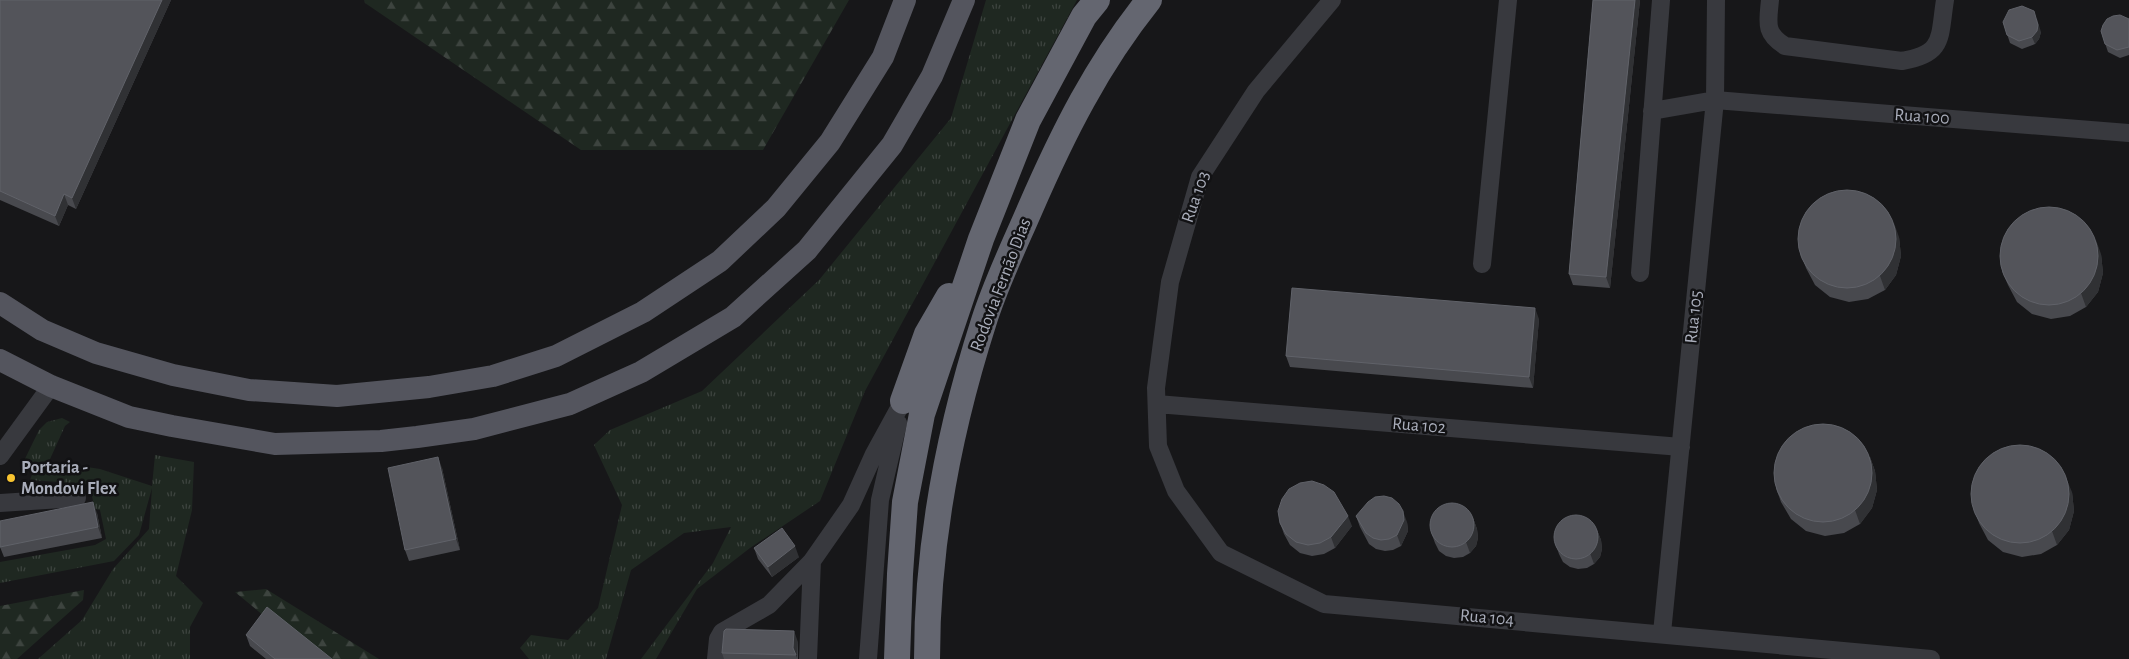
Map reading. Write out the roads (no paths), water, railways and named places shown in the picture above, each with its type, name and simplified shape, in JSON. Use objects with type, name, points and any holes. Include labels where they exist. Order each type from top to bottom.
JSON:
[{"type":"highway","name":"Rodovia Fernão Dias","points":[[897,659],[905,502],[922,414],[981,239],[1028,120],[1084,16],[1097,0]]},
{"type":"highway","name":"Rodovia Fernão Dias","points":[[927,659],[931,578],[950,443],[953,426],[984,320],[1043,179],[1077,108],[1127,28],[1149,0]]},
{"type":"highway","points":[[903,400],[928,334],[981,239]]},
{"type":"main road","points":[[0,304],[42,330],[96,353],[173,375],[249,390],[337,396],[429,387],[493,376],[556,356],[643,312],[720,261],[776,208],[830,142],[883,57],[905,0]]},
{"type":"main road","points":[[0,360],[51,386],[129,417],[275,444],[381,441],[417,437],[474,428],[570,404],[641,372],[733,317],[807,250],[892,145],[932,76],[964,0]]},
{"type":"street","name":"Rua 103","points":[[1157,404],[1156,388],[1170,282],[1200,177],[1256,91],[1332,0]]},
{"type":"street","points":[[1482,264],[1508,0]]},
{"type":"street","points":[[1640,273],[1661,0]]},
{"type":"street","name":"Rua 105","points":[[1662,633],[1715,100],[1716,0]]},
{"type":"street","points":[[1770,0],[1768,24],[1774,39],[1785,46],[1902,61],[1920,58],[1931,52],[1938,43],[1945,0]]},
{"type":"street","name":"Rua 100","points":[[1652,111],[1715,100],[2129,133]]},
{"type":"street","points":[[0,456],[51,386]]},
{"type":"street","points":[[716,659],[718,639],[722,632],[769,605],[812,561],[851,505],[874,454],[903,400]]},
{"type":"street","points":[[868,659],[880,500],[903,400]]},
{"type":"street","name":"Rua 102","points":[[1157,404],[1680,447]]},
{"type":"street","name":"Rua 104","points":[[1157,404],[1158,446],[1176,491],[1221,553],[1324,604],[1662,633],[1931,659]]},
{"type":"street","points":[[0,502],[77,498]]},
{"type":"street","points":[[808,659],[812,561]]},
{"type":"place","name":"Portaria - Mondovi Flex","points":[[11,478]]}]
